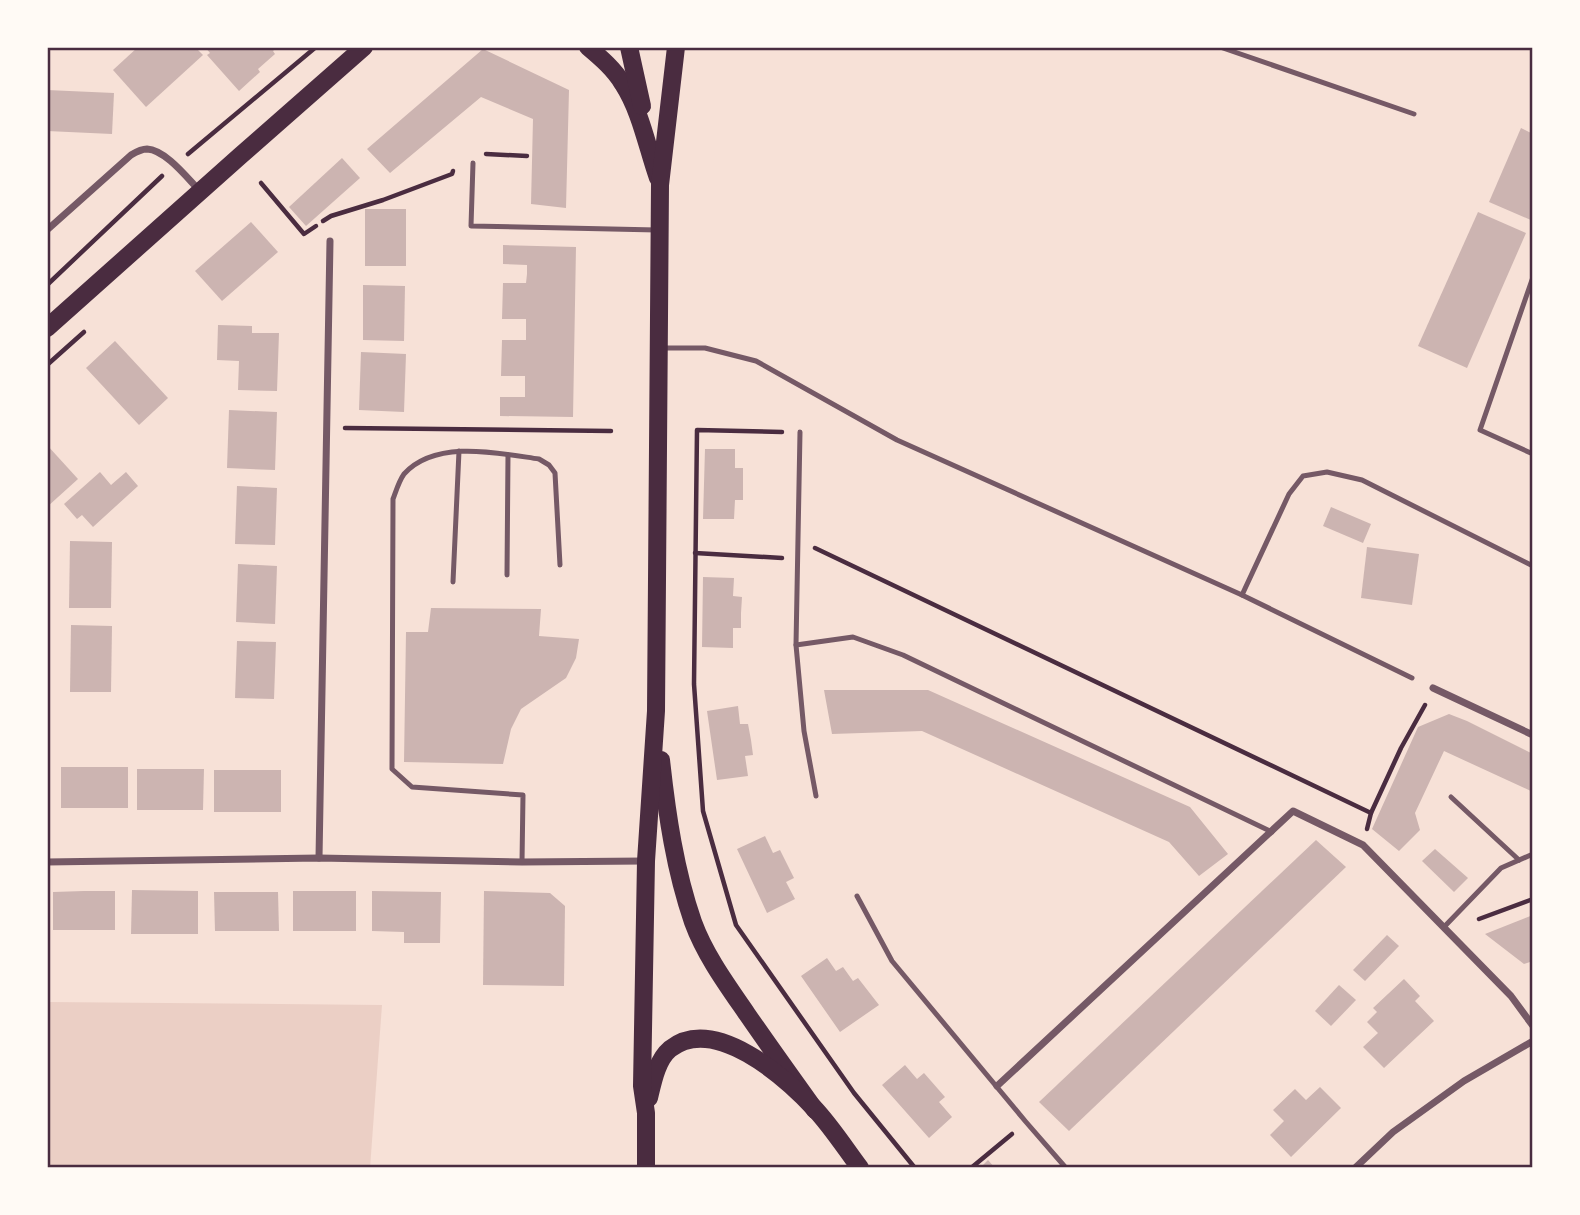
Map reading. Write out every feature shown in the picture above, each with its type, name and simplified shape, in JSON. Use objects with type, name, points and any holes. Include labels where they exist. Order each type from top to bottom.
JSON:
[{"type":"main road","points":[[47,328],[364,47]]},
{"type":"main road","points":[[588,47],[611,68],[623,84],[636,109],[660,185]]},
{"type":"main road","points":[[629,47],[660,185]]},
{"type":"main road","points":[[646,1168],[646,1113],[642,1086],[646,861],[656,711],[660,185],[676,47]]},
{"type":"main road","points":[[656,711],[666,805],[679,872],[694,923],[711,960],[729,989],[860,1168]]},
{"type":"main road","points":[[646,1113],[657,1069],[670,1050],[680,1043],[705,1039],[736,1048],[754,1058],[794,1088],[816,1110]]},
{"type":"street","points":[[47,230],[138,151],[146,149],[163,155],[200,191]]},
{"type":"street","points":[[319,859],[330,241]]},
{"type":"street","points":[[1433,688],[1533,735]]},
{"type":"street","points":[[997,1086],[1293,811],[1363,845],[1511,996],[1533,1026]]},
{"type":"street","points":[[47,862],[319,859],[646,861]]},
{"type":"street","points":[[1355,1168],[1393,1132],[1464,1081],[1533,1041]]},
{"type":"lane","points":[[1220,47],[1414,114]]},
{"type":"lane","points":[[473,163],[471,226],[660,230]]},
{"type":"lane","points":[[1533,277],[1480,430],[1533,454]]},
{"type":"lane","points":[[659,348],[705,348],[756,361],[897,440],[1242,595],[1412,678]]},
{"type":"lane","points":[[800,432],[796,645],[804,731],[816,796]]},
{"type":"lane","points":[[453,582],[459,450]]},
{"type":"lane","points":[[522,862],[523,795],[412,787],[392,769],[393,499],[402,477],[415,464],[459,450],[539,459],[555,473],[560,565]]},
{"type":"lane","points":[[507,575],[508,455]]},
{"type":"lane","points":[[1242,595],[1289,494],[1303,476],[1327,472],[1362,480],[1533,566]]},
{"type":"lane","points":[[796,645],[853,637],[903,655],[1272,832]]},
{"type":"lane","points":[[1451,797],[1518,860]]},
{"type":"lane","points":[[1444,927],[1502,868],[1533,854]]},
{"type":"lane","points":[[857,896],[892,961],[1066,1168]]},
{"type":"path","points":[[479,153],[527,156]]},
{"type":"path","points":[[261,183],[304,234],[331,216],[452,174],[453,163]]},
{"type":"path","points":[[344,428],[611,432]]},
{"type":"path","points":[[800,432],[697,430],[694,684],[703,811],[736,925],[854,1093],[915,1168]]},
{"type":"path","points":[[695,553],[798,559],[811,546],[1371,813],[1433,688]]},
{"type":"path","points":[[1478,919],[1533,899]]},
{"type":"path","points":[[971,1168],[1026,1122]]},
{"type":"shaded area","points":[[47,1002],[382,1005],[370,1168],[47,1168]]},
{"type":"building","points":[[138,47],[195,47],[203,55],[146,107],[113,70]]},
{"type":"building","points":[[205,47],[277,47],[273,51],[275,54],[258,69],[260,72],[239,91],[207,55],[210,53]]},
{"type":"building","points":[[483,49],[569,90],[566,208],[531,204],[533,119],[481,97],[390,173],[367,149]]},
{"type":"building","points":[[47,90],[114,93],[112,134],[47,131]]},
{"type":"building","points":[[1521,128],[1533,134],[1533,221],[1489,202]]},
{"type":"building","points":[[342,158],[360,178],[306,226],[289,207]]},
{"type":"building","points":[[365,209],[406,209],[406,266],[365,266]]},
{"type":"building","points":[[1478,212],[1526,233],[1467,368],[1418,346]]},
{"type":"building","points":[[251,222],[278,252],[222,301],[195,271]]},
{"type":"building","points":[[503,245],[576,247],[573,417],[500,416],[500,397],[525,397],[525,376],[501,376],[502,340],[526,340],[526,319],[502,319],[503,283],[526,283],[527,265],[503,264]]},
{"type":"building","points":[[363,285],[405,286],[404,341],[363,340]]},
{"type":"building","points":[[218,325],[252,326],[252,333],[279,333],[277,391],[238,390],[239,361],[217,360]]},
{"type":"building","points":[[115,341],[168,398],[139,425],[86,368]]},
{"type":"building","points":[[361,352],[406,354],[404,412],[359,410]]},
{"type":"building","points":[[229,410],[277,412],[275,470],[227,468]]},
{"type":"building","points":[[47,445],[78,479],[47,507]]},
{"type":"building","points":[[705,449],[735,449],[735,468],[743,468],[743,500],[735,500],[734,519],[703,519]]},
{"type":"building","points":[[100,472],[111,485],[126,472],[138,486],[93,527],[82,515],[77,519],[64,504]]},
{"type":"building","points":[[237,486],[277,488],[275,545],[235,544]]},
{"type":"building","points":[[1331,507],[1371,524],[1363,543],[1323,526]]},
{"type":"building","points":[[70,541],[112,542],[111,608],[69,608]]},
{"type":"building","points":[[1367,547],[1419,554],[1412,605],[1361,598]]},
{"type":"building","points":[[238,564],[277,566],[275,624],[236,622]]},
{"type":"building","points":[[703,577],[734,578],[733,596],[742,597],[741,628],[733,628],[733,648],[702,647]]},
{"type":"building","points":[[431,608],[541,609],[539,636],[579,639],[576,658],[566,678],[521,709],[511,729],[503,764],[404,762],[406,632],[428,632]]},
{"type":"building","points":[[71,625],[112,626],[111,692],[70,692]]},
{"type":"building","points":[[237,641],[276,642],[274,699],[235,698]]},
{"type":"building","points":[[824,690],[928,690],[1190,807],[1228,854],[1199,876],[1169,842],[922,731],[832,734]]},
{"type":"building","points":[[738,706],[740,724],[748,724],[751,740],[753,755],[745,756],[748,776],[717,780],[707,711]]},
{"type":"building","points":[[1449,714],[1533,754],[1533,792],[1444,751],[1415,813],[1420,830],[1399,851],[1372,829],[1418,727]]},
{"type":"building","points":[[61,767],[128,767],[128,808],[61,808]]},
{"type":"building","points":[[137,769],[204,769],[203,810],[137,810]]},
{"type":"building","points":[[214,770],[281,770],[281,812],[214,812]]},
{"type":"building","points":[[765,836],[773,853],[780,850],[794,878],[786,882],[795,899],[767,913],[737,849]]},
{"type":"building","points":[[1316,840],[1346,867],[1069,1131],[1039,1102]]},
{"type":"building","points":[[1435,849],[1468,878],[1454,892],[1422,861]]},
{"type":"building","points":[[132,890],[198,891],[198,934],[131,934]]},
{"type":"building","points":[[115,891],[115,930],[53,930],[53,892]]},
{"type":"building","points":[[293,891],[356,891],[356,931],[293,931]]},
{"type":"building","points":[[372,891],[441,892],[440,943],[404,943],[404,932],[372,931]]},
{"type":"building","points":[[484,891],[550,893],[565,906],[564,986],[483,985]]},
{"type":"building","points":[[214,892],[278,892],[279,931],[215,931]]},
{"type":"building","points":[[1533,915],[1533,961],[1524,964],[1485,934]]},
{"type":"building","points":[[1387,935],[1399,946],[1365,981],[1353,970]]},
{"type":"building","points":[[827,958],[836,971],[843,967],[853,981],[858,978],[879,1005],[840,1032],[801,976]]},
{"type":"building","points":[[1404,979],[1420,996],[1415,1001],[1434,1021],[1384,1068],[1363,1047],[1378,1033],[1367,1022],[1377,1012],[1373,1008]]},
{"type":"building","points":[[1339,985],[1356,1000],[1331,1026],[1315,1011]]},
{"type":"building","points":[[905,1065],[917,1079],[924,1073],[945,1097],[939,1102],[952,1117],[929,1138],[882,1085]]},
{"type":"building","points":[[1320,1087],[1341,1108],[1291,1157],[1270,1135],[1284,1121],[1273,1110],[1295,1089],[1306,1100]]},
{"type":"building","points":[[988,1160],[995,1168],[980,1168]]}]
